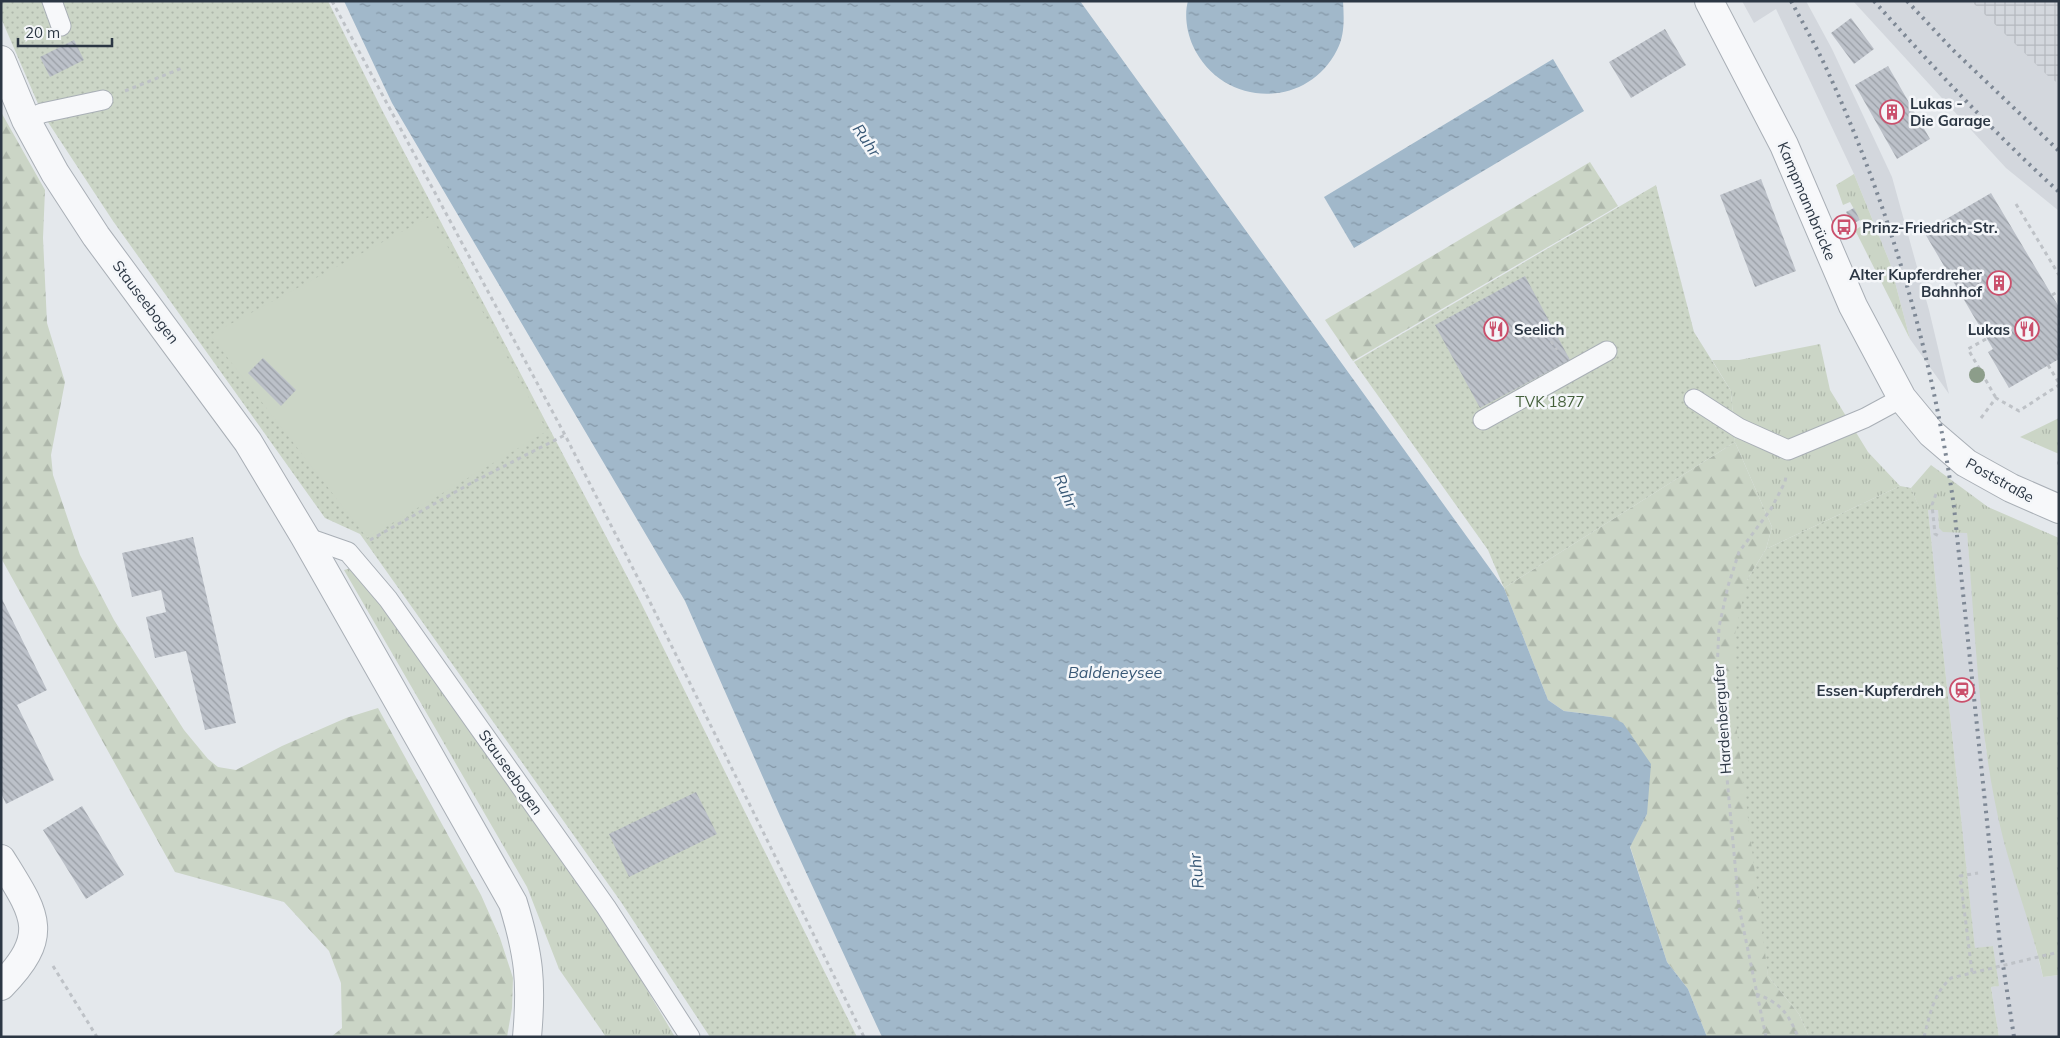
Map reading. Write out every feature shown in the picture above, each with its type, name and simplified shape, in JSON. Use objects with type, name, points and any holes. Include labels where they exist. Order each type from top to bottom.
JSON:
[{"type":"street","name":"Kampmannbrücke","points":[[1709,1],[1784,144],[1852,306],[1902,398],[1917,418],[1946,446]]},
{"type":"street","name":"Stauseebogen","points":[[1,60],[26,120],[55,174],[96,236],[248,442],[305,537],[513,902],[526,943],[530,976],[527,1037]]},
{"type":"street","name":"Poststraße","points":[[1946,446],[1966,462],[2011,488],[2059,509]]},
{"type":"street","points":[[1,858],[30,910],[34,936],[26,954],[14,973],[1,986]]},
{"type":"lane","points":[[52,1],[61,26]]},
{"type":"lane","points":[[26,120],[42,112],[103,100]]},
{"type":"lane","points":[[1483,420],[1607,351]]},
{"type":"lane","points":[[1694,399],[1739,428],[1788,450],[1865,418],[1902,398]]},
{"type":"lane","points":[[305,537],[348,552]]},
{"type":"lane","name":"Stauseebogen","points":[[348,552],[388,599],[606,907],[690,1037]]},
{"type":"path","points":[[332,1],[565,435],[648,598],[864,1037]]},
{"type":"path","points":[[103,100],[182,68]]},
{"type":"path","points":[[2016,204],[2059,275]]},
{"type":"path","points":[[2052,295],[2059,291]]},
{"type":"path","points":[[1986,338],[1968,350],[1996,398],[2018,411],[2059,384],[2048,365]]},
{"type":"path","points":[[1981,418],[1996,398]]},
{"type":"path","points":[[348,552],[473,482],[565,435]]},
{"type":"path","name":"Hardenbergufer","points":[[1766,1037],[1755,994],[1739,907],[1717,670],[1719,627],[1728,586],[1736,561],[1739,552],[1771,510],[1785,482],[1788,450]]},
{"type":"path","points":[[1936,494],[1932,505],[1935,534],[1942,537]]},
{"type":"path","points":[[1972,972],[1960,876],[1978,873]]},
{"type":"path","points":[[34,936],[97,1037]]},
{"type":"path","points":[[1924,1037],[1935,999],[1941,987],[1951,978],[2059,952]]},
{"type":"path","points":[[1755,994],[1773,1000],[1789,1016],[1798,1037]]},
{"type":"shaded area","points":[[1742,1],[1806,1],[1832,49],[1892,177],[1929,310],[1949,394],[1910,339],[1890,263],[1854,174],[1776,9],[1754,23]]},
{"type":"shaded area","points":[[1853,1],[1971,1],[2059,84],[2059,211],[2006,168]]},
{"type":"shaded area","points":[[1971,1],[2059,1],[2059,84],[2048,76]]},
{"type":"shaded area","points":[[1928,510],[1938,510],[1939,528],[1967,532],[1986,749],[2043,977],[2059,975],[2059,1037],[1999,1037],[1991,987],[1998,986],[1993,946],[1975,949]]},
{"type":"green space","points":[[1,1],[328,1],[382,110],[640,601],[857,1037],[710,1037],[621,902],[360,534],[325,518],[113,221],[42,113],[1,18]]},
{"type":"green space","points":[[1,112],[45,190],[43,238],[47,323],[65,382],[51,455],[53,475],[80,555],[114,620],[184,730],[208,759],[218,767],[236,770],[282,746],[346,718],[378,708],[481,895],[500,938],[513,978],[512,1008],[507,1037],[331,1037],[342,1028],[341,983],[329,951],[284,902],[175,872],[1,558]]},
{"type":"green space","points":[[1590,162],[1618,206],[1353,361],[1325,320]]},
{"type":"green space","points":[[1854,174],[1890,263],[1910,339],[1855,230],[1863,225],[1850,202],[1843,205],[1836,185]]},
{"type":"green space","name":"TVK 1877","points":[[1656,185],[1694,332],[1731,391],[1735,442],[1504,588],[1488,550],[1354,362]]},
{"type":"green space","points":[[431,216],[547,431],[367,538],[210,335]]},
{"type":"green space","points":[[1820,344],[1830,390],[1868,452],[1900,486],[1766,549],[1772,527],[1735,442],[1731,391],[1712,360],[1739,360]]},
{"type":"green space","points":[[2059,418],[2059,454],[2020,437]]},
{"type":"green space","points":[[1735,442],[1772,527],[1766,549],[1747,580],[1768,976],[1799,1014],[1809,1037],[1707,1037],[1688,989],[1667,962],[1630,846],[1647,814],[1611,717],[1564,711],[1548,700],[1504,588]]},
{"type":"green space","points":[[1931,465],[1988,507],[2059,538],[2059,975],[2043,977],[2003,838],[1995,801],[1983,725],[1967,533],[1943,532],[1939,528],[1938,510],[1920,510],[1911,488]]},
{"type":"green space","points":[[1900,486],[1911,488],[1920,509],[1928,510],[1975,948],[1993,946],[1999,986],[1991,987],[1999,1037],[1809,1037],[1799,1014],[1768,976],[1734,708],[1734,639],[1747,580],[1766,549]]},
{"type":"green space","points":[[351,568],[385,605],[603,915],[675,1037],[606,1037],[559,969],[527,887],[344,570]]},
{"type":"water","name":"Baldeneysee","points":[[344,1],[1080,1],[1504,588],[1548,700],[1564,711],[1611,717],[1623,723],[1651,764],[1647,814],[1630,847],[1667,962],[1688,989],[1707,1037],[882,1037],[780,816],[685,601],[392,103]]},
{"type":"water","points":[[1188,1],[1343,1],[1343,32],[1337,50],[1323,70],[1305,84],[1285,92],[1264,94],[1243,90],[1223,81],[1206,66],[1193,46],[1187,24],[1186,12]]},
{"type":"water","points":[[1553,59],[1584,111],[1354,248],[1324,197]]},
{"type":"building","points":[[1851,18],[1874,49],[1854,64],[1831,33]]},
{"type":"building","points":[[1665,29],[1686,65],[1631,98],[1609,62]]},
{"type":"building","points":[[74,40],[84,60],[50,77],[40,57]]},
{"type":"building","name":"Lukas - Die Garage","points":[[1888,66],[1930,139],[1897,159],[1855,85]]},
{"type":"building","points":[[1761,179],[1796,271],[1755,287],[1720,195]]},
{"type":"building","name":"Alter Kupferdreher Bahnhof","points":[[1991,193],[2059,307],[2059,359],[2009,388],[1988,352],[1993,349],[1924,232]]},
{"type":"building","points":[[1854,208],[1860,220],[1852,224],[1846,212]]},
{"type":"building","name":"TVK 1877","points":[[1525,276],[1570,360],[1480,408],[1435,325]]},
{"type":"building","points":[[263,358],[296,390],[281,406],[248,373]]},
{"type":"building","points":[[193,537],[236,723],[205,730],[186,651],[155,658],[146,617],[166,612],[161,590],[132,597],[122,553]]},
{"type":"building","points":[[1,597],[47,690],[17,705],[54,780],[6,804],[1,793]]},
{"type":"building","points":[[696,792],[717,834],[629,877],[609,834]]},
{"type":"building","points":[[82,806],[124,875],[86,899],[43,830]]},
{"type":"railway","points":[[1791,1],[1828,72],[1851,124],[1871,177],[1907,285],[1934,395],[1954,507],[2000,945],[2014,1037]]},
{"type":"railway","points":[[1874,1],[1964,99],[2059,192]]},
{"type":"railway","points":[[1907,1],[1953,50],[2059,151]]},
{"type":"place","name":"Lukas - Die Garage","points":[[1892,112]]},
{"type":"place","name":"Prinz-Friedrich-Str.","points":[[1844,227]]},
{"type":"place","name":"Alter Kupferdreher Bahnhof","points":[[1999,283]]},
{"type":"place","name":"Seelich","points":[[1496,329]]},
{"type":"place","name":"Lukas","points":[[2027,329]]},
{"type":"place","name":"Essen-Kupferdreh","points":[[1962,690]]},
{"type":"water label","name":"Ruhr","points":[[867,140]]},
{"type":"water label","name":"Ruhr","points":[[1066,491]]},
{"type":"water label","name":"Ruhr","points":[[1196,871]]}]
